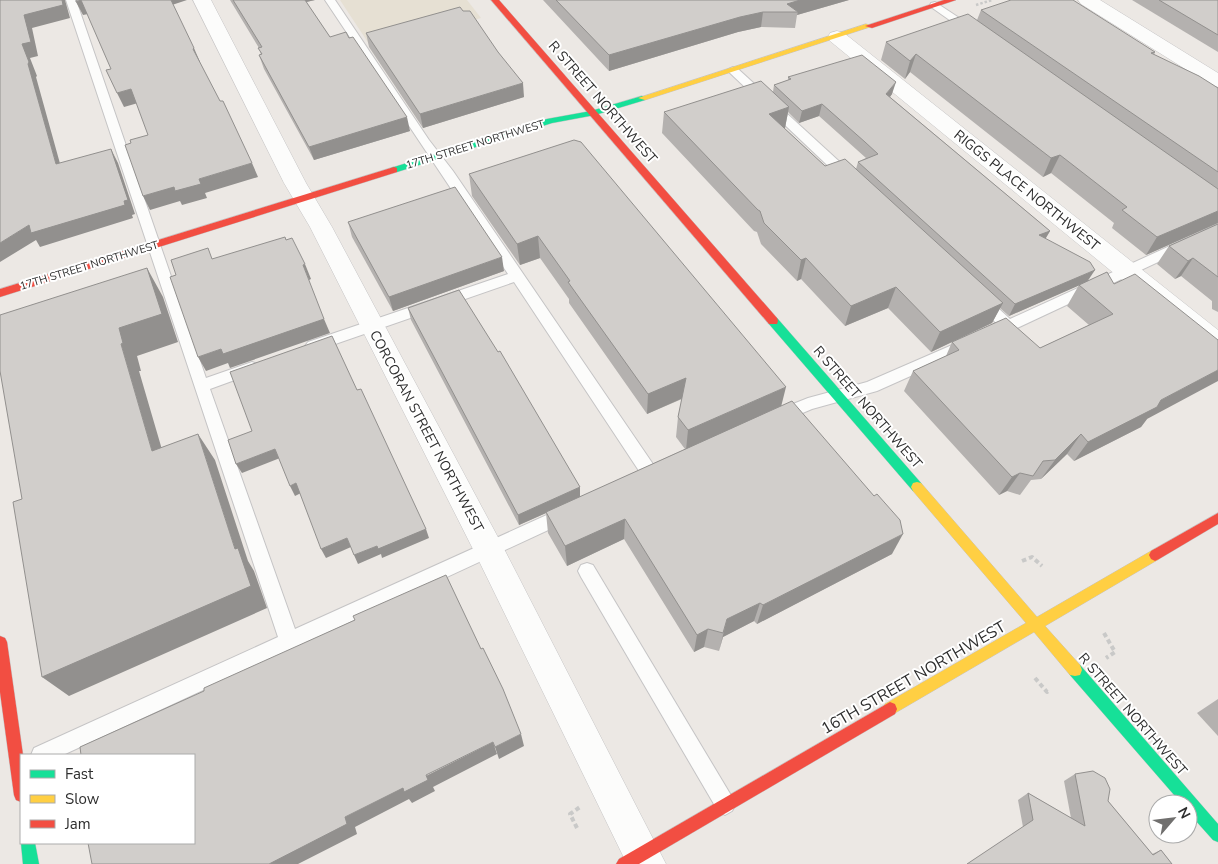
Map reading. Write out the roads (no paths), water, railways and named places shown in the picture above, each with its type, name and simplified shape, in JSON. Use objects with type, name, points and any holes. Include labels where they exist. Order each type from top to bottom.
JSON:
[{"type":"main road","name":"R STREET NORTHWEST","points":[[495,0],[1218,835]]},
{"type":"main road","name":"17TH STREET NORTHWEST","points":[[0,293],[558,118],[592,113],[952,0]]},
{"type":"main road","name":"16TH STREET NORTHWEST","points":[[637,861],[725,804],[1218,518]]},
{"type":"main road","points":[[0,642],[13,768],[20,792]]},
{"type":"main road","points":[[28,844],[31,864]]},
{"type":"street","name":"CORCORAN STREET NORTHWEST","points":[[202,0],[303,198],[321,227],[488,550],[637,861]]},
{"type":"street","points":[[1087,0],[1218,81]]},
{"type":"street","name":"RIGGS PLACE NORTHWEST","points":[[837,37],[1218,344]]},
{"type":"lane","points":[[71,0],[153,246],[289,640]]},
{"type":"lane","points":[[332,0],[434,157],[448,174],[651,475]]},
{"type":"lane","points":[[935,5],[980,37]]},
{"type":"lane","points":[[733,70],[858,186]]},
{"type":"lane","points":[[764,424],[808,404],[872,387],[1218,229]]},
{"type":"lane","points":[[299,351],[516,276]]},
{"type":"lane","points":[[972,293],[1008,326]]},
{"type":"lane","points":[[201,386],[263,364]]},
{"type":"lane","points":[[633,483],[669,467]]},
{"type":"lane","points":[[43,754],[580,507]]},
{"type":"lane","points":[[587,571],[725,804]]}]
